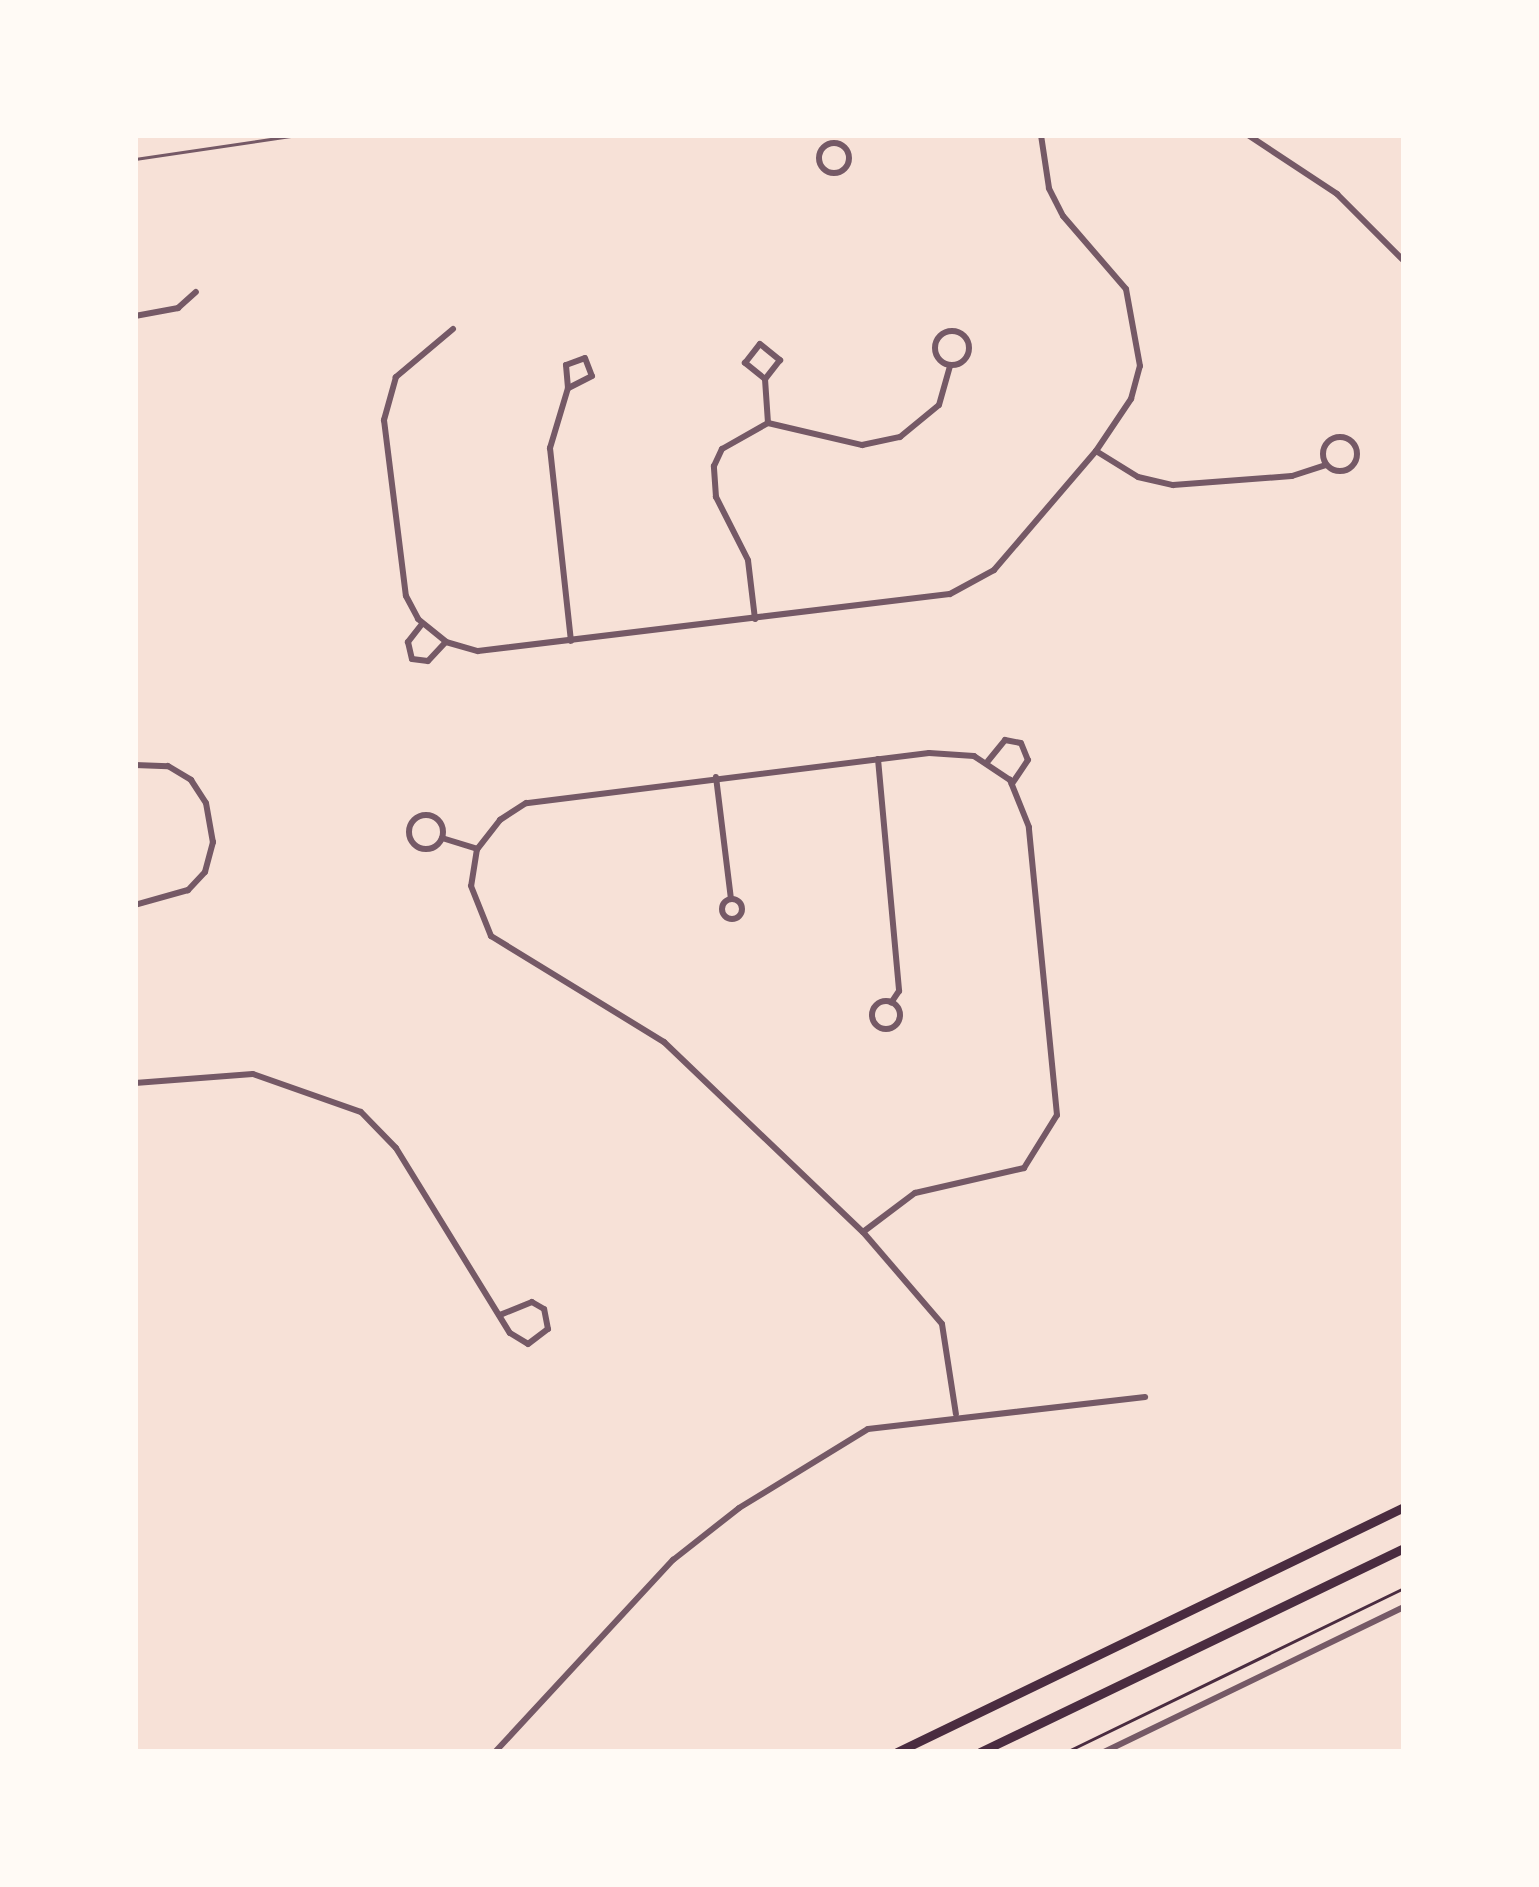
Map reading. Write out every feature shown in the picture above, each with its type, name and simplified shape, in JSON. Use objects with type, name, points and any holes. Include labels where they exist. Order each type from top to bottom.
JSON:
[{"type":"highway","points":[[897,1752],[1404,1508]]},
{"type":"highway","points":[[980,1752],[1404,1548]]},
{"type":"street","points":[[843,145],[849,164],[826,171],[823,148],[843,145],[850,135]]},
{"type":"street","points":[[453,329],[396,377],[384,420],[406,596],[422,624],[446,642],[478,651],[962,589],[994,570],[1096,451],[1131,399],[1138,325],[1118,275],[1063,216],[1049,188],[1041,135]]},
{"type":"street","points":[[1248,135],[1337,194],[1404,261]]},
{"type":"street","points":[[135,316],[170,311],[196,292]]},
{"type":"street","points":[[755,619],[748,560],[716,496],[714,466],[734,436],[768,424],[862,445],[900,437],[939,405],[950,366],[969,351],[953,331],[934,348],[950,366]]},
{"type":"street","points":[[765,380],[745,362],[760,344],[780,360],[765,380],[768,424]]},
{"type":"street","points":[[568,388],[590,382],[585,358],[566,364],[568,388],[550,448],[572,641]]},
{"type":"street","points":[[1096,451],[1138,477],[1173,485],[1292,476],[1326,465],[1343,471],[1353,465],[1353,442],[1331,439],[1326,465]]},
{"type":"street","points":[[422,624],[407,642],[412,658],[428,662],[446,642]]},
{"type":"street","points":[[987,763],[1005,740],[1022,743],[1028,760],[1012,784]]},
{"type":"street","points":[[863,1232],[915,1193],[1024,1168],[1051,1134],[1057,1114],[1029,827],[1012,784],[987,763],[964,753],[716,777],[526,803],[477,849],[474,908],[491,936],[664,1042],[863,1232],[942,1324],[956,1414]]},
{"type":"street","points":[[878,759],[899,991],[891,1003],[873,1008],[879,1028],[899,1020],[891,1003]]},
{"type":"street","points":[[135,765],[168,766],[191,780],[206,802],[213,842],[192,886],[135,905]]},
{"type":"street","points":[[716,777],[731,899]]},
{"type":"street","points":[[442,838],[434,817],[423,815],[410,827],[422,848],[442,838],[477,849]]},
{"type":"street","points":[[135,1083],[254,1074],[361,1112],[396,1148],[500,1315],[521,1342],[539,1340],[548,1329],[544,1309],[532,1301],[500,1315]]},
{"type":"street","points":[[495,1752],[622,1607],[739,1508],[868,1430],[956,1414],[1145,1397]]},
{"type":"street","points":[[1105,1752],[1404,1607]]},
{"type":"lane","points":[[135,159],[293,136]]},
{"type":"path","points":[[1066,1752],[1404,1588]]}]
